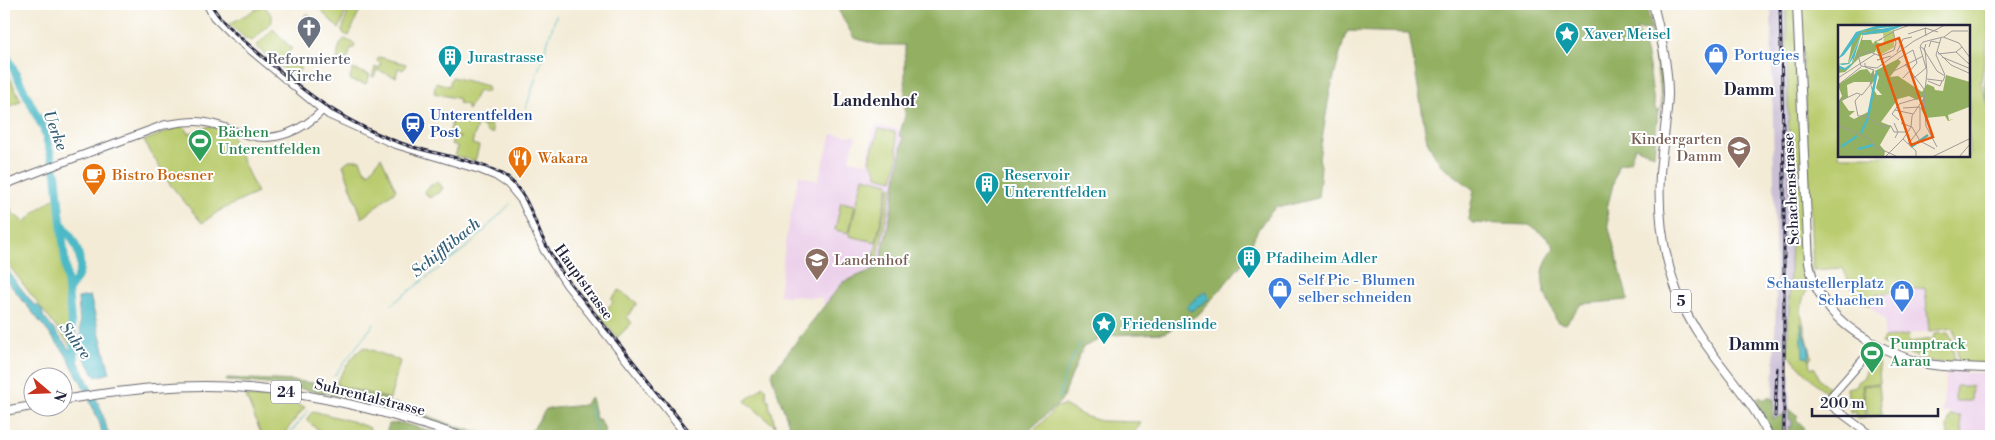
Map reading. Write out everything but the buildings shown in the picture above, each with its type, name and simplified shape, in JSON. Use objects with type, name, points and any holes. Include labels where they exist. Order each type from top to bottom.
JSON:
[{"type":"main road","name":"Hauptstrasse","points":[[207,4],[214,17],[230,33],[323,110],[340,121],[394,144],[481,170],[496,176],[508,184],[522,201],[544,250],[561,277],[687,436]]},
{"type":"main road","name":"5","points":[[1653,4],[1667,86],[1660,192],[1663,235],[1676,291],[1700,336],[1749,402],[1769,436]]},
{"type":"main road","name":"Schachenstrasse","points":[[1797,4],[1806,226],[1810,270],[1818,292],[1832,312],[1852,331],[1876,344],[1924,364],[1949,367],[1991,368]]},
{"type":"main road","points":[[4,186],[50,166],[136,134],[178,122],[206,122],[250,136],[272,138],[297,129],[323,110]]},
{"type":"main road","points":[[1872,436],[1826,402],[1876,344]]},
{"type":"main road","name":"Suhrentalstrasse","points":[[72,399],[167,387],[218,386],[280,391],[373,409],[460,436]]},
{"type":"main road","points":[[4,411],[22,408]]},
{"type":"shaded area","points":[[1771,4],[1786,4],[1791,230],[1788,372],[1790,373],[1789,419],[1792,420],[1792,427],[1789,428],[1789,436],[1783,436],[1783,415],[1772,419],[1776,303]]},
{"type":"shaded area","points":[[877,125],[900,130],[899,136],[904,137],[879,267],[843,282],[825,306],[822,298],[779,295],[786,238],[799,175],[818,181],[832,134],[856,136],[849,160],[867,163],[874,128]]},
{"type":"shaded area","name":"Schaustellerplatz Schachen","points":[[1925,288],[1929,331],[1884,338],[1885,320],[1869,306],[1877,294]]},
{"type":"shaded area","points":[[1947,372],[1991,373],[1991,436],[1948,436],[1947,427],[1951,414],[1942,412]]},
{"type":"green space","points":[[328,4],[347,9],[339,29],[320,9]]},
{"type":"green space","points":[[835,4],[1646,4],[1661,74],[1662,109],[1658,111],[1654,155],[1635,147],[1630,161],[1618,165],[1607,208],[1609,228],[1628,300],[1581,304],[1566,324],[1557,322],[1543,285],[1544,268],[1554,247],[1547,237],[1529,225],[1472,223],[1468,219],[1474,190],[1440,164],[1427,141],[1409,33],[1348,31],[1330,91],[1319,158],[1321,166],[1318,198],[1281,207],[1278,205],[1258,229],[1252,243],[1249,259],[1241,265],[1200,313],[1164,333],[1110,335],[1083,347],[1062,400],[1023,436],[793,436],[771,374],[843,282],[879,267],[892,207],[903,137],[899,136],[905,116],[905,45],[878,45],[854,38]],"holes":[[[1636,29],[1650,30],[1662,109],[1656,111],[1648,58]]]},
{"type":"green space","points":[[1786,4],[1795,4],[1806,247],[1816,293],[1809,288],[1803,300],[1801,314],[1812,357],[1809,360],[1810,367],[1815,368],[1819,378],[1831,391],[1822,390],[1788,354],[1791,230]]},
{"type":"green space","points":[[1800,4],[1990,4],[1987,14],[1989,30],[1981,82],[1991,116],[1991,366],[1959,365],[1954,328],[1929,331],[1925,288],[1877,294],[1869,306],[1856,294],[1843,268],[1813,270]]},
{"type":"green space","points":[[1991,4],[1991,108],[1985,90],[1985,80],[1990,40],[1989,14]]},
{"type":"green space","points":[[264,5],[272,16],[272,22],[252,41],[245,38],[229,24]]},
{"type":"green space","points":[[353,10],[359,12],[349,36],[344,34],[342,30],[348,12]]},
{"type":"green space","points":[[307,13],[320,24],[309,35],[299,21],[301,22],[305,18],[304,16]]},
{"type":"green space","points":[[273,29],[292,49],[277,63],[272,61],[256,46]]},
{"type":"green space","points":[[345,39],[355,44],[354,48],[351,48],[347,61],[337,59],[340,45]]},
{"type":"green space","points":[[289,56],[301,69],[294,76],[291,76],[279,65]]},
{"type":"green space","points":[[379,57],[406,64],[403,70],[398,68],[396,77],[377,70],[374,77],[372,77],[375,67],[379,68],[381,63],[377,61]]},
{"type":"green space","points":[[353,69],[370,75],[366,84],[351,81]]},
{"type":"green space","points":[[9,76],[21,101],[4,110],[4,79]]},
{"type":"green space","points":[[452,77],[487,86],[488,92],[478,91],[468,110],[467,105],[458,103],[459,99],[434,93],[436,82],[449,86]]},
{"type":"green space","points":[[453,118],[486,123],[491,126],[493,133],[485,131],[486,128],[477,125],[472,144],[479,146],[475,161],[455,156],[458,147],[451,144],[454,136],[461,138],[449,134]]},
{"type":"green space","name":"Bächen Unterentfelden","points":[[183,125],[188,134],[209,126],[230,132],[257,193],[219,211],[202,223],[169,183],[144,141]]},
{"type":"green space","points":[[879,129],[895,132],[898,156],[893,180],[877,176],[869,160]]},
{"type":"green space","points":[[381,157],[396,190],[362,218],[343,165],[349,160],[360,160],[364,169],[369,173]]},
{"type":"green space","points":[[863,177],[889,183],[876,242],[849,236]]},
{"type":"green space","points":[[437,181],[443,188],[439,193],[429,198],[424,191]]},
{"type":"green space","points":[[890,186],[893,187],[876,265],[872,264]]},
{"type":"green space","points":[[4,191],[13,214],[25,222],[57,196],[71,347],[4,259]]},
{"type":"green space","points":[[841,202],[855,205],[849,233],[835,230]]},
{"type":"green space","points":[[619,290],[637,303],[627,317],[632,323],[617,338],[600,316],[613,302],[611,299]]},
{"type":"green space","points":[[1948,333],[1952,339],[1955,364],[1928,361],[1881,343],[1884,338],[1908,335],[1909,342],[1933,339],[1934,334]]},
{"type":"green space","points":[[364,347],[400,361],[390,399],[337,385],[337,381],[349,362]]},
{"type":"green space","points":[[1872,358],[1878,359],[1880,383],[1862,385],[1866,417],[1857,418],[1856,411],[1850,412],[1847,388],[1857,386],[1857,382],[1863,378]]},
{"type":"green space","points":[[227,378],[296,381],[339,386],[388,399],[389,403],[394,403],[458,427],[495,436],[475,436],[414,416],[321,393],[290,387],[226,381]]},
{"type":"green space","points":[[1879,384],[1882,415],[1868,417],[1863,386]]},
{"type":"green space","points":[[763,386],[766,388],[767,400],[769,400],[775,426],[745,401]]},
{"type":"green space","points":[[1956,386],[1972,386],[1971,401],[1955,401]]},
{"type":"green space","points":[[246,396],[267,398],[305,407],[282,436],[262,436]]},
{"type":"green space","points":[[591,397],[596,419],[599,419],[604,427],[605,436],[523,436],[533,429],[546,409],[584,405]]},
{"type":"green space","points":[[1761,397],[1763,400],[1768,397],[1774,400],[1773,419],[1783,415],[1783,436],[1773,436],[1756,405],[1759,402],[1757,399]]},
{"type":"green space","points":[[1064,405],[1084,416],[1101,421],[1141,422],[1132,436],[1025,436],[1039,426],[1056,407]]},
{"type":"green space","points":[[1789,409],[1798,416],[1796,419],[1803,426],[1804,436],[1789,436],[1789,427],[1792,427],[1792,420],[1789,419]]},
{"type":"green space","points":[[313,411],[370,428],[367,436],[326,436],[306,420]]},
{"type":"green space","points":[[1950,416],[1960,416],[1963,436],[1948,436],[1947,427]]},
{"type":"green space","points":[[402,423],[449,436],[385,436],[389,424]]},
{"type":"water","points":[[4,266],[33,304],[41,308],[43,316],[77,359],[101,409],[109,436],[103,436],[99,421],[83,386],[65,353],[4,277]]},
{"type":"water","points":[[1204,292],[1207,293],[1209,299],[1191,311],[1188,309],[1187,306]]},
{"type":"water","points":[[90,296],[110,373],[96,377],[82,354],[78,298]]},
{"type":"water","points":[[1801,323],[1810,352],[1809,358],[1803,357]]},
{"type":"waterway","name":"Schifflibach","points":[[526,108],[556,16]]},
{"type":"waterway","name":"Uerke","points":[[4,50],[44,130],[56,174],[75,358]]},
{"type":"waterway","name":"Schifflibach","points":[[392,304],[472,243],[510,204]]},
{"type":"waterway","name":"Uerke","points":[[63,225],[75,244],[80,258],[79,273],[69,290]]},
{"type":"waterway","name":"Schifflibach","points":[[334,376],[374,324]]},
{"type":"waterway","points":[[1059,398],[1065,373],[1081,342]]},
{"type":"waterway","points":[[589,404],[598,436]]},
{"type":"waterway","name":"Schifflibach","points":[[288,436],[308,411]]},
{"type":"railway","points":[[211,4],[226,24],[258,53],[311,95],[347,118],[386,138],[475,163],[509,179],[525,198],[541,235],[563,274],[693,436]]},
{"type":"railway","points":[[1780,4],[1784,176],[1784,436]]},
{"type":"railway","points":[[1775,416],[1777,368]]},
{"type":"place","name":"Reformierte Kirche","points":[[309,49]]},
{"type":"place","name":"Xaver Meisel","points":[[1567,55]]},
{"type":"place","name":"Portugies","points":[[1716,76]]},
{"type":"place","name":"Jurastrasse","points":[[450,78]]},
{"type":"place","name":"Unterentfelden Post","points":[[413,145]]},
{"type":"place","name":"Bächen Unterentfelden","points":[[200,162]]},
{"type":"place","name":"Kindergarten Damm","points":[[1739,169]]},
{"type":"place","name":"Wakara","points":[[520,179]]},
{"type":"place","name":"Bistro Boesner","points":[[94,196]]},
{"type":"place","name":"Reservoir Unterentfelden","points":[[987,205]]},
{"type":"place","name":"Pfadiheim Adler","points":[[1249,279]]},
{"type":"place","name":"Landenhof","points":[[817,281]]},
{"type":"place","name":"Self Pic - Blumen selber schneiden","points":[[1280,310]]},
{"type":"place","name":"Schaustellerplatz Schachen","points":[[1902,313]]},
{"type":"place","name":"Friedenslinde","points":[[1104,345]]},
{"type":"place","name":"Pumptrack Aarau","points":[[1872,374]]},
{"type":"district","name":"Damm","points":[[1749,89]]},
{"type":"district","name":"Landenhof","points":[[874,100]]},
{"type":"district","name":"Damm","points":[[1754,344]]},
{"type":"water label","name":"Suhre","points":[[76,340]]}]
